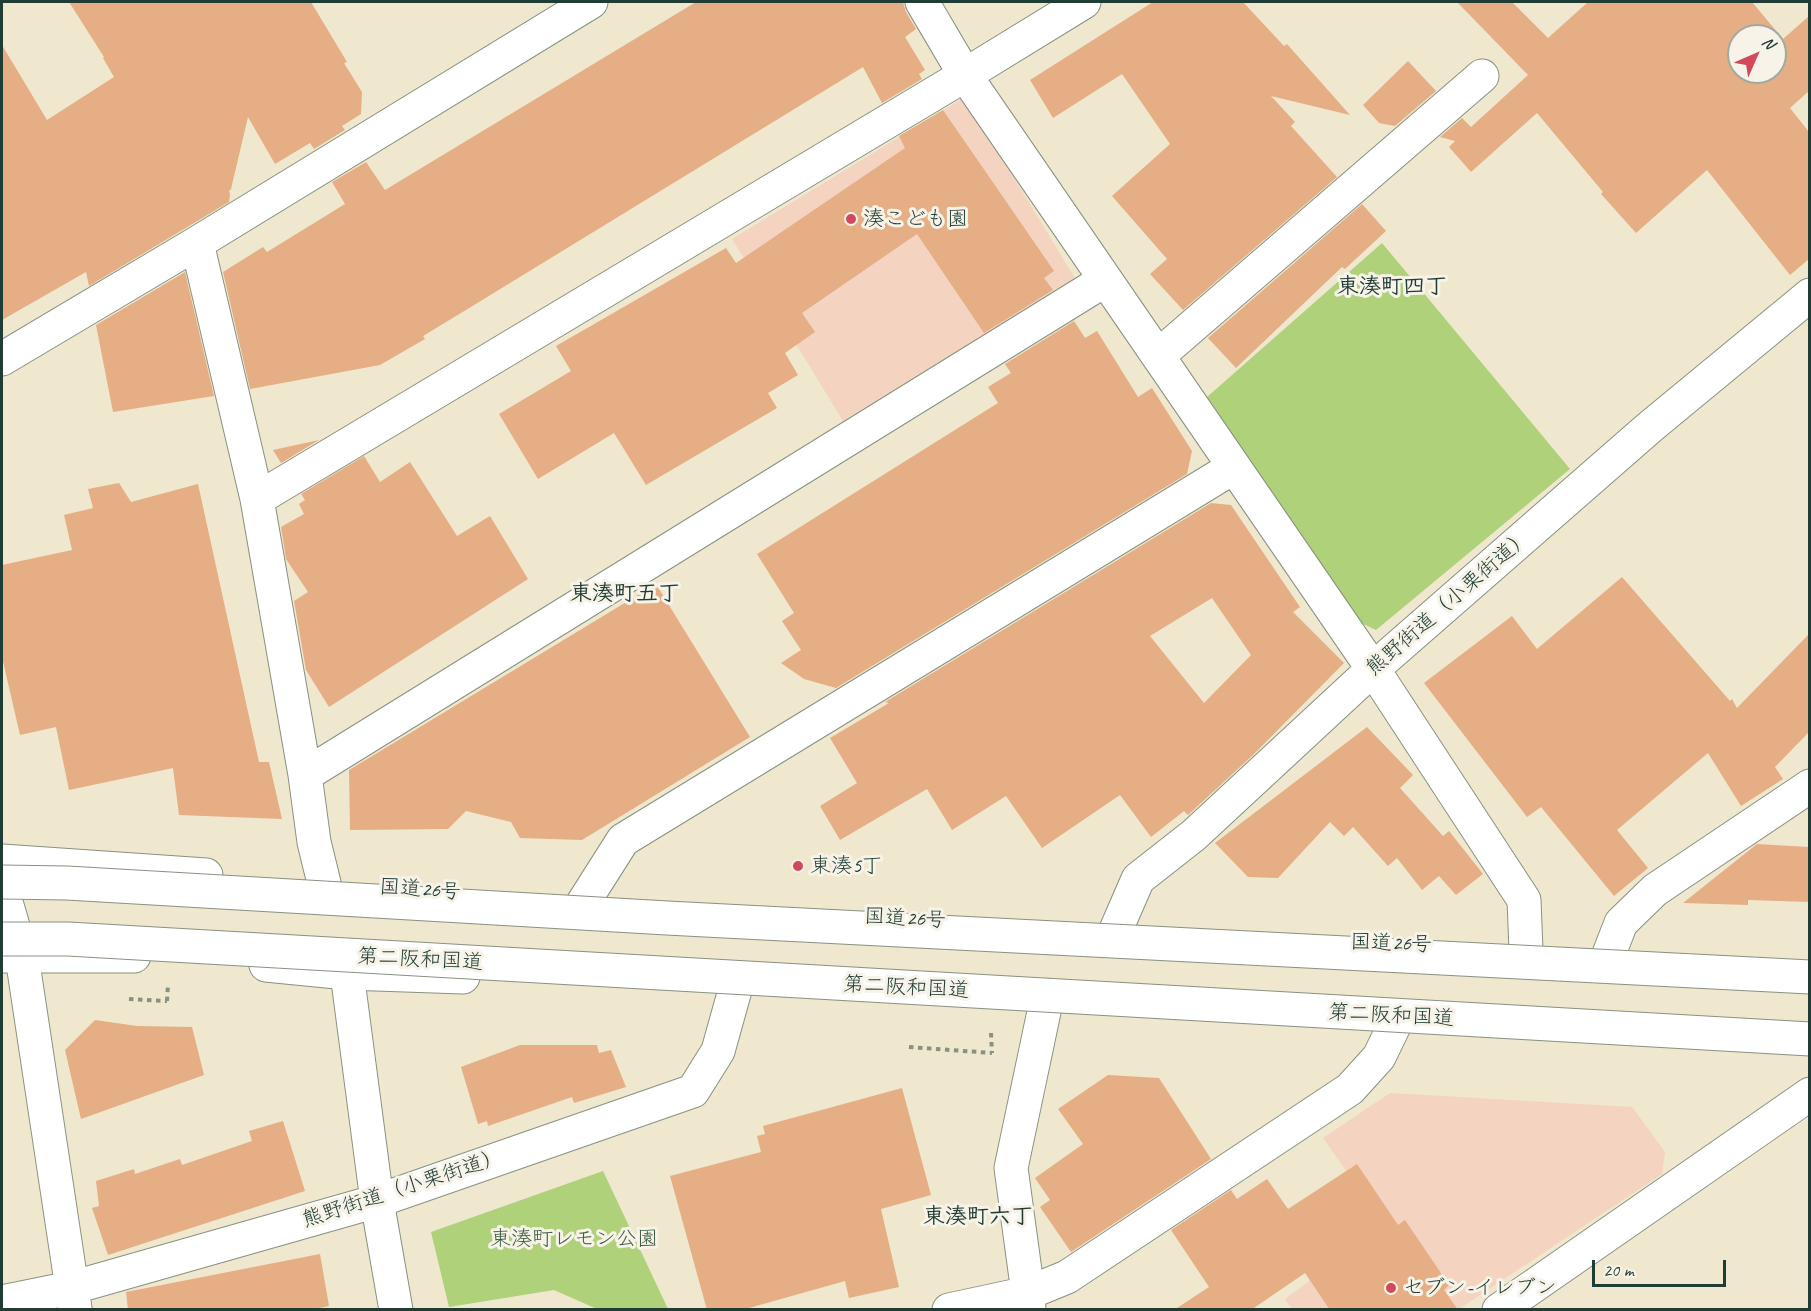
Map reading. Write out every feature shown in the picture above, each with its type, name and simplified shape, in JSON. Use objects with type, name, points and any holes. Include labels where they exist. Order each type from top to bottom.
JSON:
[{"type":"main road","points":[[2,359],[591,2]]},
{"type":"main road","points":[[922,2],[965,75],[1373,669],[1524,900],[1526,950]]},
{"type":"main road","points":[[256,500],[1084,2]]},
{"type":"main road","points":[[1158,356],[1482,76]]},
{"type":"main road","points":[[196,243],[256,500],[305,775],[314,842],[324,882]]},
{"type":"main road","points":[[305,775],[1105,280]]},
{"type":"main road","name":"熊野街道（小栗街道）","points":[[1115,932],[1138,879],[1194,836],[1373,669],[1650,427],[1809,295]]},
{"type":"main road","points":[[583,903],[623,840],[1234,466]]},
{"type":"main road","points":[[1607,959],[1621,923],[1655,890],[1809,786]]},
{"type":"main road","name":"国道26号","points":[[2,861],[324,882],[583,903],[1115,932],[1526,950],[1607,959],[1809,969]]},
{"type":"main road","points":[[2,882],[78,883],[691,920],[1809,977]]},
{"type":"main road","points":[[2,888],[8,951],[73,1299]]},
{"type":"main road","name":"第二阪和国道","points":[[8,951],[68,939],[1809,1039]]},
{"type":"main road","points":[[8,951],[179,956],[347,973],[615,982],[1809,1050]]},
{"type":"main road","points":[[347,973],[377,1201],[396,1310]]},
{"type":"main road","name":"熊野街道（小栗街道）","points":[[2,1302],[73,1299],[377,1201],[693,1091],[718,1051],[735,990]]},
{"type":"main road","points":[[1029,1301],[1011,1168],[1045,1007]]},
{"type":"main road","points":[[949,1310],[1029,1301],[1350,1089],[1379,1058],[1394,1026]]},
{"type":"main road","points":[[1499,1310],[1809,1094]]},
{"type":"path","points":[[909,1047],[992,1053]]},
{"type":"shaded area","points":[[965,97],[1076,280],[843,421],[732,239]]},
{"type":"shaded area","points":[[1390,1093],[1632,1107],[1665,1152],[1662,1174],[1459,1309],[1292,1309],[1285,1299],[1384,1225],[1323,1138]]},
{"type":"green space","points":[[1382,243],[1570,469],[1376,630],[1357,621],[1207,397]]},
{"type":"green space","name":"東湊町レモン公園","points":[[603,1171],[668,1309],[597,1309],[554,1290],[449,1307],[431,1232]]},
{"type":"building","points":[[69,2],[311,2],[362,92],[361,114],[342,126],[345,130],[314,149],[310,143],[275,164],[248,117],[229,191],[229,202],[89,286],[86,272],[2,320],[2,45],[47,120],[114,77]]},
{"type":"building","points":[[696,2],[903,2],[916,29],[905,37],[925,70],[919,74],[922,79],[882,103],[863,67],[423,336],[425,339],[380,365],[250,389],[223,272],[263,247],[267,252],[345,204],[332,182],[366,162],[385,190]]},
{"type":"building","points":[[1153,2],[1243,2],[1284,46],[1287,44],[1350,115],[1271,96],[1295,122],[1291,126],[1337,177],[1183,310],[1150,274],[1167,259],[1112,196],[1170,144],[1122,74],[1053,118],[1030,80]]},
{"type":"building","points":[[1457,2],[1512,2],[1548,38],[1588,2],[1752,2],[1770,24],[1727,24],[1727,84],[1787,84],[1787,35],[1809,16],[1809,91],[1790,108],[1809,132],[1809,259],[1790,275],[1707,170],[1636,233],[1601,194],[1603,192],[1537,113],[1471,172],[1449,147],[1455,141],[1440,137],[1462,118],[1471,127],[1528,75]]},
{"type":"building","points":[[1408,61],[1436,91],[1395,126],[1379,123],[1363,105]]},
{"type":"building","points":[[943,110],[1054,271],[1044,278],[1053,290],[984,333],[917,234],[802,313],[815,332],[785,353],[798,375],[768,393],[777,408],[646,485],[614,433],[538,479],[499,414],[571,371],[556,346],[726,248],[736,263],[905,148],[899,136]]},
{"type":"building","points":[[1362,204],[1386,231],[1345,269],[1342,267],[1236,368],[1208,338]]},
{"type":"building","points":[[185,272],[214,396],[113,412],[96,325]]},
{"type":"building","points":[[1074,321],[1085,338],[1097,331],[1138,397],[1152,388],[1192,451],[1187,474],[836,688],[804,679],[781,663],[801,650],[782,621],[794,613],[757,554],[998,403],[988,387],[1011,373],[1005,364]]},
{"type":"building","points":[[319,440],[281,463],[273,450]]},
{"type":"building","points":[[364,456],[380,482],[410,462],[457,536],[490,516],[528,579],[329,707],[306,670],[294,601],[308,592],[286,559],[281,527],[304,514],[299,504],[305,500],[301,494]]},
{"type":"building","points":[[119,483],[131,502],[198,484],[259,762],[269,762],[282,819],[179,815],[173,768],[69,790],[56,727],[20,735],[2,657],[2,565],[72,550],[64,515],[93,508],[88,489]]},
{"type":"building","points":[[1211,503],[1231,505],[1300,607],[1293,612],[1344,663],[1253,755],[1188,815],[1184,811],[1151,837],[1120,795],[1042,848],[1006,796],[952,830],[927,789],[840,840],[820,806],[857,783],[830,738],[889,703],[885,702]],"holes":[[[1212,598],[1251,655],[1204,703],[1150,636]]]},
{"type":"building","points":[[1622,577],[1730,701],[1732,699],[1737,708],[1809,634],[1809,732],[1775,767],[1783,779],[1741,806],[1708,753],[1617,830],[1648,868],[1614,896],[1541,807],[1527,817],[1424,683],[1512,616],[1537,649]]},
{"type":"building","points":[[656,584],[750,737],[582,840],[520,838],[511,822],[466,811],[448,829],[350,830],[349,770]]},
{"type":"building","points":[[1367,727],[1413,775],[1400,788],[1443,836],[1449,831],[1483,874],[1456,895],[1439,876],[1422,890],[1397,858],[1388,866],[1353,827],[1344,836],[1330,822],[1278,878],[1248,877],[1215,843]]},
{"type":"building","points":[[1757,844],[1809,847],[1809,902],[1748,900],[1748,905],[1683,903]]},
{"type":"building","points":[[95,1020],[137,1026],[192,1027],[204,1075],[81,1119],[65,1050]]},
{"type":"building","points":[[520,1045],[597,1045],[599,1053],[611,1050],[626,1087],[574,1103],[572,1097],[488,1126],[487,1121],[478,1124],[461,1067]]},
{"type":"building","points":[[1108,1075],[1159,1078],[1211,1159],[1071,1252],[1040,1207],[1050,1200],[1035,1178],[1083,1144],[1058,1109]]},
{"type":"building","points":[[902,1088],[931,1195],[881,1209],[899,1287],[849,1298],[845,1281],[742,1310],[707,1310],[670,1176],[761,1152],[757,1136],[765,1134],[763,1126]]},
{"type":"building","points":[[283,1121],[305,1191],[108,1255],[92,1208],[99,1206],[96,1181],[134,1169],[135,1174],[180,1159],[182,1165],[252,1141],[249,1131]]},
{"type":"building","points":[[1357,1164],[1398,1225],[1405,1220],[1449,1285],[1444,1290],[1458,1310],[1330,1310],[1305,1273],[1251,1310],[1174,1310],[1209,1287],[1171,1230],[1231,1190],[1237,1199],[1267,1179],[1288,1209]]},
{"type":"building","points":[[320,1254],[329,1306],[309,1310],[128,1310],[126,1292]]},
{"type":"place","name":"湊こども園","points":[[851,219]]},
{"type":"place","name":"東湊5丁","points":[[798,866]]},
{"type":"place","name":"セブン-イレブン","points":[[1391,1288]]},
{"type":"district","name":"東湊町四丁","points":[[1392,287]]},
{"type":"district","name":"東湊町五丁","points":[[625,594]]},
{"type":"district","name":"東湊町六丁","points":[[978,1217]]}]
